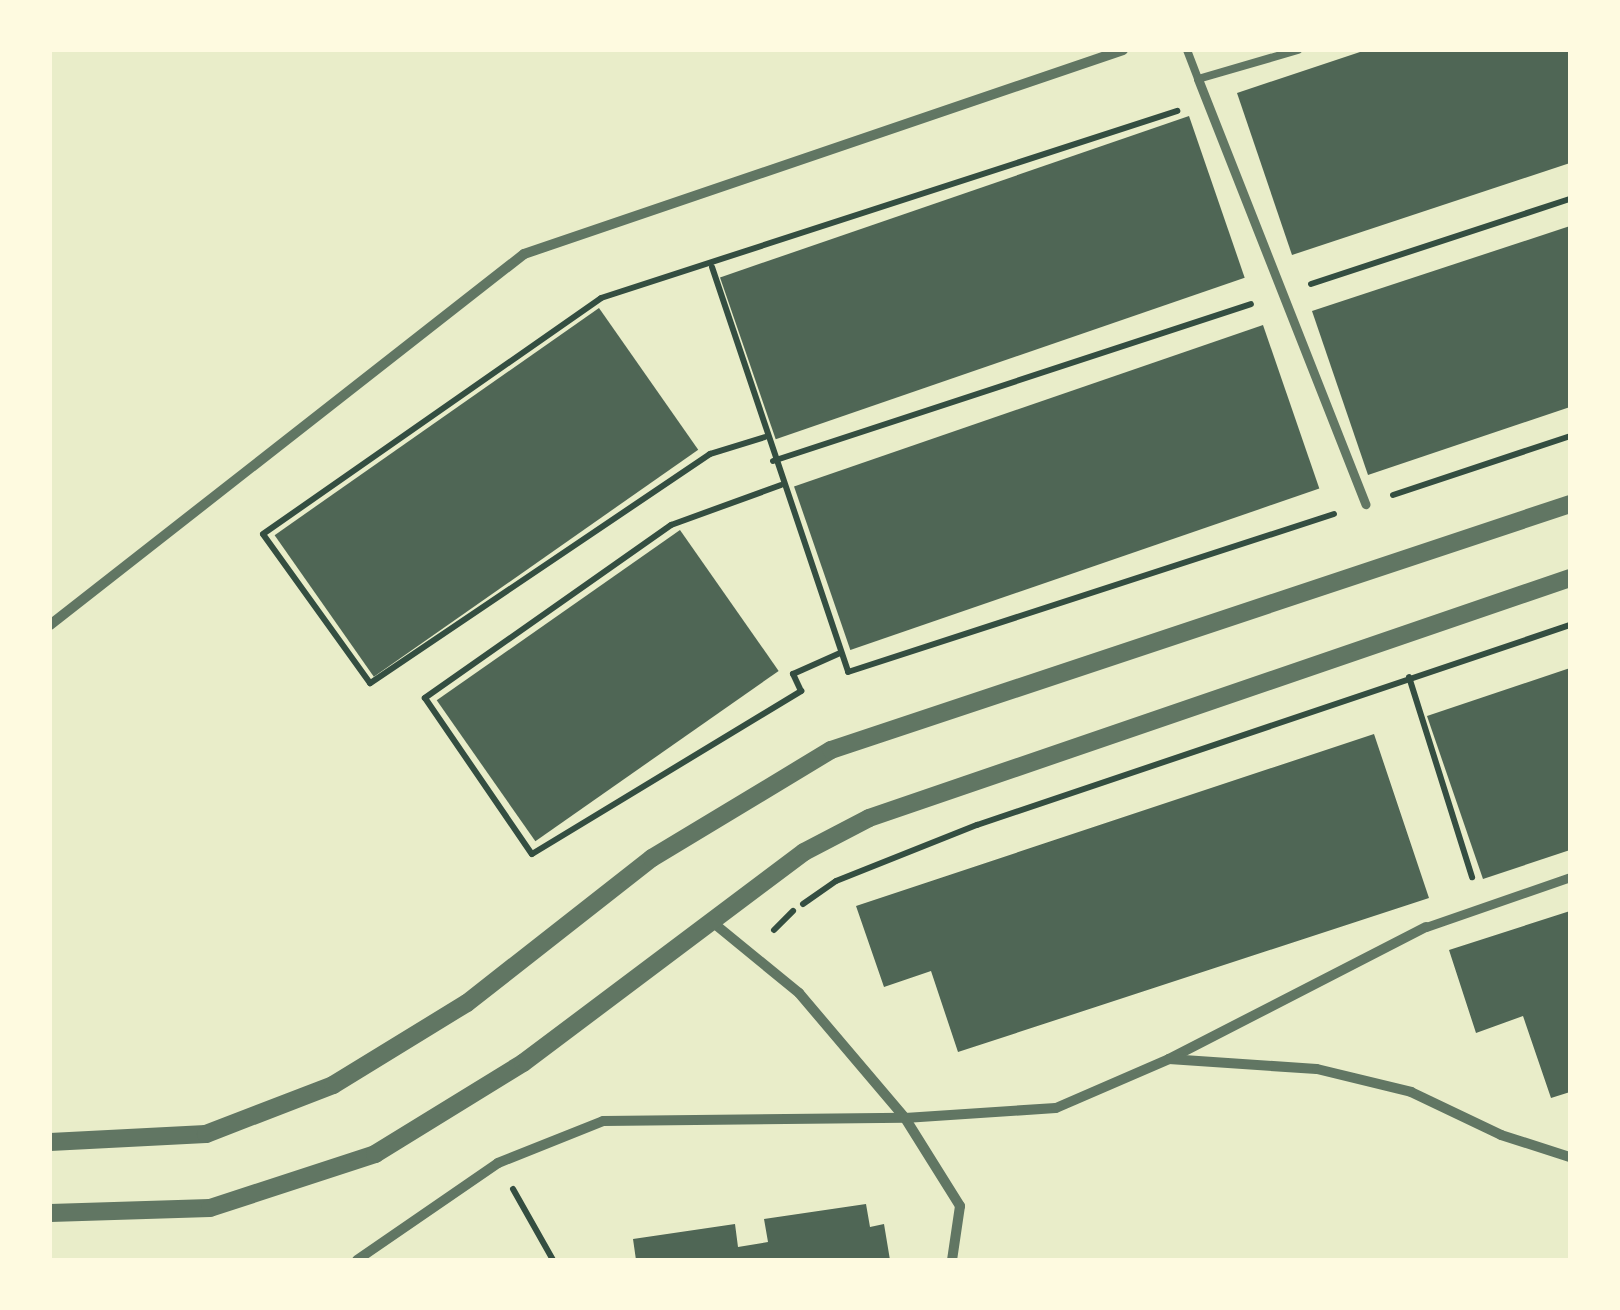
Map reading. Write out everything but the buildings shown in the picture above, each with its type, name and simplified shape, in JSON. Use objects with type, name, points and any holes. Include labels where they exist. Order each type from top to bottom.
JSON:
[{"type":"street","points":[[50,625],[524,254],[1123,50]]},
{"type":"street","points":[[1198,79],[1365,504]]},
{"type":"street","points":[[50,1142],[206,1134],[333,1086],[467,1003],[652,858],[831,750],[1570,504]]},
{"type":"street","points":[[50,1213],[210,1208],[375,1154],[522,1063],[804,852],[869,818],[1570,578]]},
{"type":"street","points":[[357,1260],[498,1163],[604,1121],[905,1118],[1056,1108],[1169,1059],[1426,926],[1570,877]]},
{"type":"street","points":[[710,920],[799,992],[905,1118],[960,1206],[952,1260]]},
{"type":"street","points":[[1169,1059],[1317,1069],[1411,1092],[1501,1136],[1570,1157]]},
{"type":"lane","points":[[1187,50],[1198,79],[1298,50]]},
{"type":"path","points":[[764,437],[710,454],[370,684],[263,534],[601,298],[712,267],[1206,101]]},
{"type":"path","points":[[772,461],[1570,199]]},
{"type":"path","points":[[712,267],[772,461],[848,672],[1570,436]]},
{"type":"path","points":[[781,484],[671,526],[425,698],[532,854],[800,690],[792,674],[840,653]]},
{"type":"path","points":[[751,952],[836,881],[977,825],[1570,625]]},
{"type":"path","points":[[1409,678],[1482,907]]},
{"type":"path","points":[[498,1163],[553,1260]]}]
